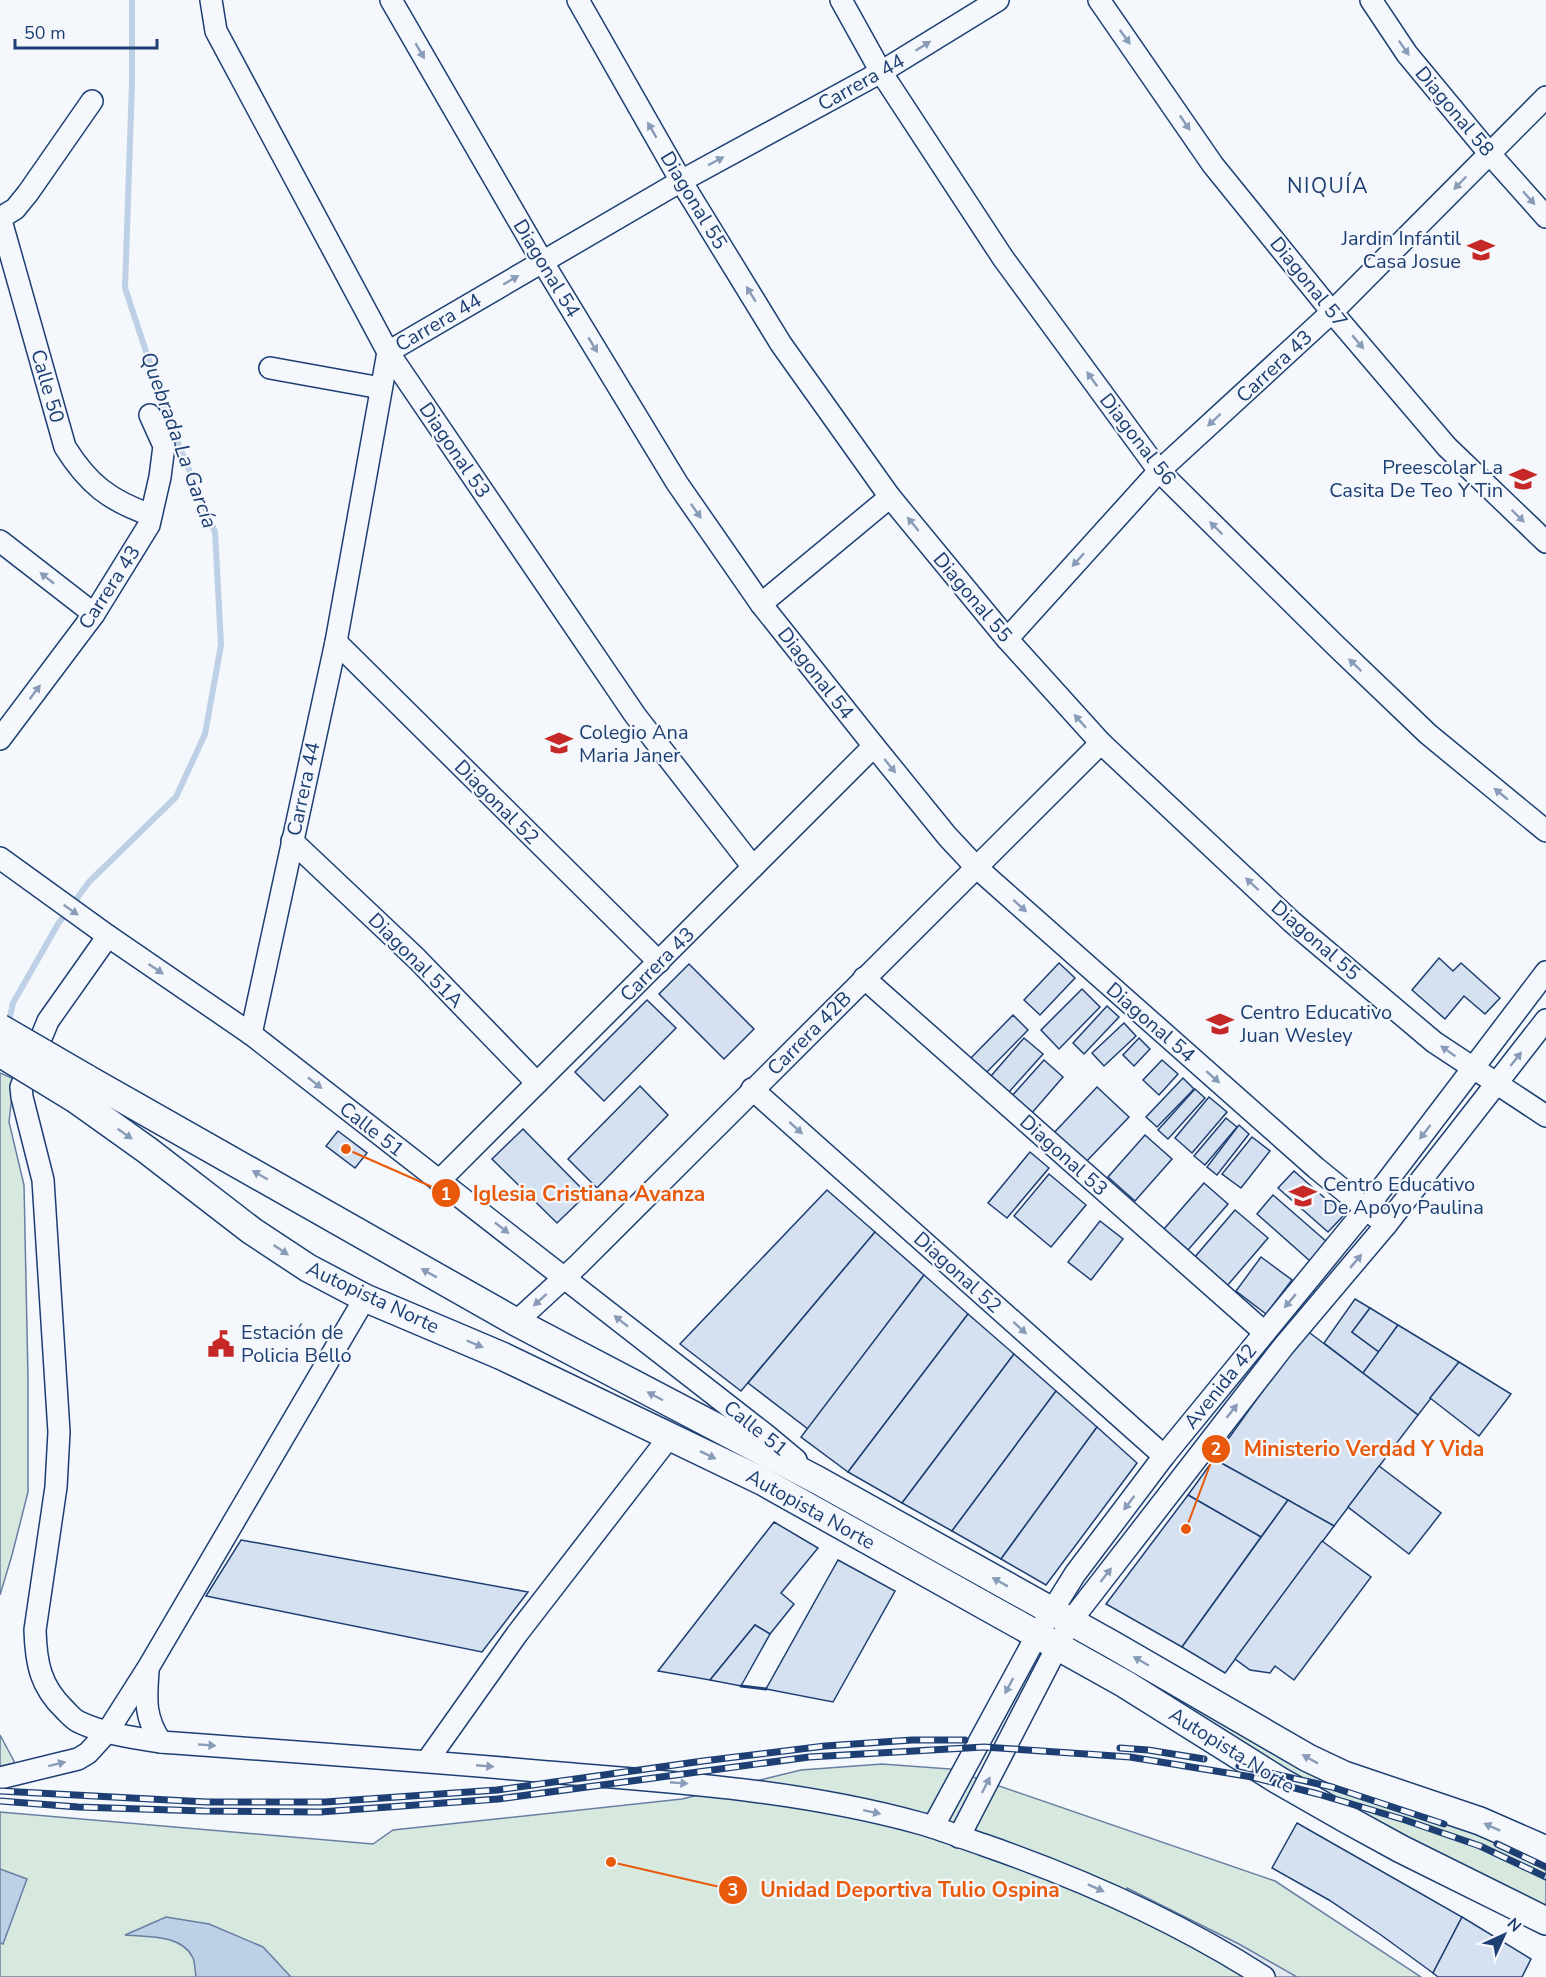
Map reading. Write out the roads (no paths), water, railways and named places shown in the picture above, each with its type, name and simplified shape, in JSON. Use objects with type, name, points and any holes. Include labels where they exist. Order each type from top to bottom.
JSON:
[{"type":"main road","points":[[0,1029],[81,1089]]},
{"type":"main road","points":[[0,1053],[81,1089]]},
{"type":"main road","name":"Autopista Norte","points":[[81,1089],[147,1150],[252,1230],[308,1268],[364,1298],[502,1356],[762,1481],[1153,1701],[1278,1780],[1348,1820],[1546,1921]]},
{"type":"main road","name":"Autopista Norte","points":[[81,1089],[226,1156],[516,1322],[819,1481],[1324,1766],[1344,1775],[1544,1843]]},
{"type":"street","name":"Diagonal 53","points":[[211,0],[216,31],[388,352],[635,715],[753,867]]},
{"type":"street","name":"Diagonal 54","points":[[391,0],[542,261],[677,483],[761,604],[947,836],[976,867],[1316,1168],[1386,1225]]},
{"type":"street","name":"Diagonal 55","points":[[578,0],[681,181],[781,344],[890,498],[1007,639],[1101,743],[1292,922],[1434,1042],[1546,1116]]},
{"type":"street","name":"Diagonal 56","points":[[841,0],[881,72],[1003,258],[1159,471],[1428,734],[1546,831]]},
{"type":"street","name":"Carrera 44","points":[[251,1034],[336,642],[388,352],[681,181],[881,72],[998,0]]},
{"type":"street","name":"Diagonal 57","points":[[1100,0],[1213,165],[1332,312],[1447,447],[1546,542]]},
{"type":"street","name":"Diagonal 58","points":[[1371,0],[1407,54],[1489,153],[1546,217]]},
{"type":"street","name":"Carrera 43","points":[[1007,639],[1159,471],[1332,312],[1546,97]]},
{"type":"street","points":[[0,217],[15,209],[28,193],[92,100]]},
{"type":"street","name":"Calle 50","points":[[0,217],[65,447],[78,467],[95,486],[130,508],[151,515]]},
{"type":"street","points":[[270,368],[381,388]]},
{"type":"street","name":"Carrera 43","points":[[3,729],[94,614],[149,525],[160,477],[164,446],[150,415]]},
{"type":"street","points":[[761,604],[890,498]]},
{"type":"street","points":[[0,542],[94,614]]},
{"type":"street","name":"Diagonal 52","points":[[336,642],[659,962]]},
{"type":"street","name":"Carrera 42B","points":[[516,1322],[565,1277],[1101,743]]},
{"type":"street","name":"Carrera 43","points":[[439,1181],[874,746]]},
{"type":"street","name":"Diagonal 51A","points":[[292,841],[417,959],[537,1083]]},
{"type":"street","name":"Calle 51","points":[[0,858],[108,936],[251,1034],[766,1435],[819,1481]]},
{"type":"street","points":[[108,936],[48,1021],[21,1087],[43,1180],[59,1432],[56,1487],[35,1630],[37,1658],[42,1680],[59,1704],[78,1722],[161,1742],[427,1761],[719,1786],[835,1804],[933,1827],[1049,1867],[1103,1890],[1160,1919],[1264,1977]]},
{"type":"street","name":"Avenida 42","points":[[1061,1616],[1075,1574],[1164,1456],[1366,1209],[1546,972]]},
{"type":"street","name":"Diagonal 53","points":[[864,978],[1264,1332]]},
{"type":"street","name":"Avenida 42","points":[[933,1827],[1061,1616],[1386,1225],[1546,1020]]},
{"type":"street","name":"Diagonal 52","points":[[752,1089],[1164,1456]]},
{"type":"street","points":[[0,1778],[78,1759],[108,1731],[148,1668],[364,1298]]},
{"type":"street","points":[[427,1761],[517,1634],[670,1436]]},
{"type":"street","name":"Avenida 42","points":[[959,1837],[1047,1641]]},
{"type":"street","points":[[148,1668],[146,1701],[149,1719],[161,1742]]},
{"type":"water","points":[[0,1869],[27,1879],[3,1944],[0,1943]]},
{"type":"water","points":[[166,1917],[209,1924],[263,1947],[291,1977],[196,1977],[193,1958],[181,1945],[163,1938],[125,1935]]},
{"type":"waterway","name":"Quebrada La García","points":[[8,1026],[13,1003],[58,924],[89,882],[176,797],[205,734],[221,645],[215,532],[170,424],[125,288],[132,83],[132,0]]},
{"type":"railway","points":[[0,1791],[207,1802],[325,1802],[497,1790],[825,1746],[912,1740],[965,1740]]},
{"type":"railway","points":[[0,1801],[78,1807],[320,1812],[498,1799],[809,1757],[984,1747],[1130,1757],[1252,1777],[1405,1820],[1480,1846],[1546,1877]]},
{"type":"railway","points":[[1120,1748],[1204,1759]]},
{"type":"railway","points":[[1239,1766],[1332,1787],[1444,1824]]},
{"type":"railway","points":[[1497,1844],[1546,1867]]},
{"type":"place","name":"Jardin Infantil Casa Josue","points":[[1481,250]]},
{"type":"place","name":"Preescolar La Casita De Teo Y Tin","points":[[1523,479]]},
{"type":"place","name":"Colegio Ana Maria Janer","points":[[559,743]]},
{"type":"place","name":"Centro Educativo Juan Wesley","points":[[1220,1024]]},
{"type":"place","name":"Iglesia Cristiana Avanza","points":[[346,1149]]},
{"type":"place","name":"Centro Educativo De Apoyo Paulina","points":[[1303,1196]]},
{"type":"place","name":"Estación de Policia Bello","points":[[221,1344]]},
{"type":"place","name":"Ministerio Verdad Y Vida","points":[[1186,1529]]},
{"type":"place","name":"Unidad Deportiva Tulio Ospina","points":[[611,1862]]},
{"type":"district","name":"NIQUÍA","points":[[1328,186]]}]
